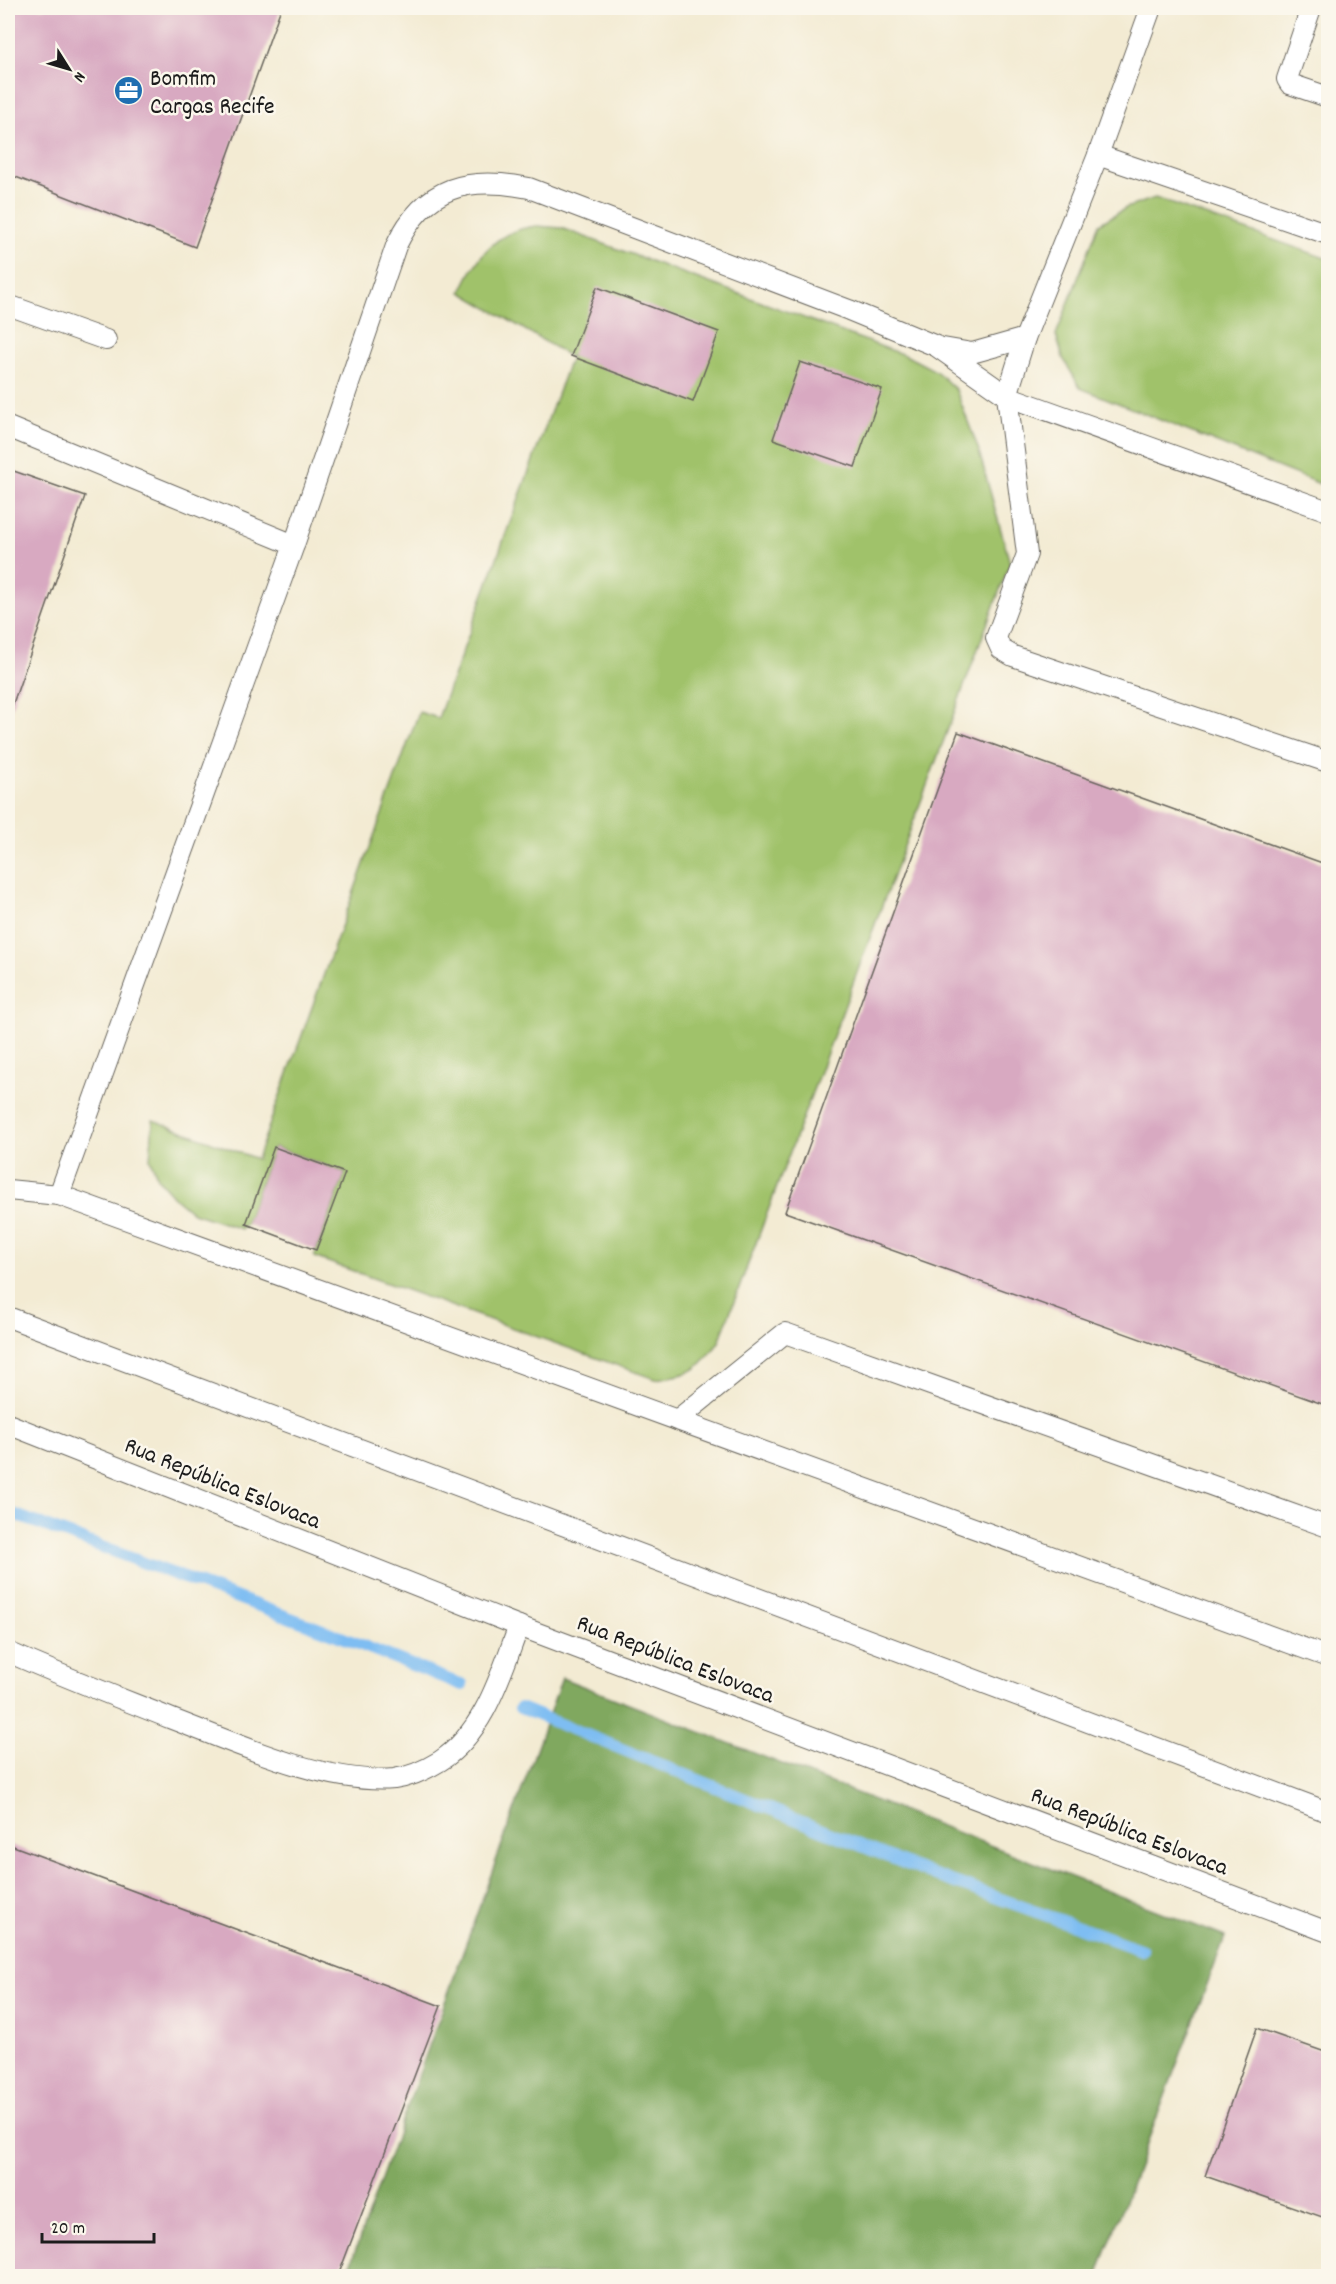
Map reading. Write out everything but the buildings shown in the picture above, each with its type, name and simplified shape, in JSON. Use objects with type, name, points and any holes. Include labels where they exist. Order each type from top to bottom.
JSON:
[{"type":"lane","points":[[1151,8],[1098,155],[1025,338],[1007,396],[1027,554],[996,638],[1001,649],[1013,656],[1329,762]]},
{"type":"lane","points":[[1311,8],[1287,79],[1290,84],[1329,97]]},
{"type":"lane","points":[[1098,155],[1329,234]]},
{"type":"lane","points":[[59,1195],[294,545],[396,246],[404,229],[429,202],[460,184],[498,182],[529,188],[849,310],[936,346],[972,353],[1025,338]]},
{"type":"lane","points":[[8,305],[106,340]]},
{"type":"lane","points":[[936,346],[1007,396],[1329,512]]},
{"type":"lane","points":[[8,427],[294,545]]},
{"type":"lane","points":[[8,1190],[59,1195],[1329,1657]]},
{"type":"lane","points":[[8,1317],[1329,1812]]},
{"type":"lane","points":[[677,1420],[785,1333],[1329,1527]]},
{"type":"lane","name":"Rua República Eslovaca","points":[[8,1424],[519,1626],[1329,1932]]},
{"type":"lane","points":[[8,1652],[223,1739],[320,1772],[360,1778],[395,1779],[420,1772],[442,1760],[473,1729],[495,1689],[519,1626]]},
{"type":"green space","points":[[1155,198],[1328,259],[1328,461],[1320,484],[1080,388],[1063,358],[1056,335],[1099,224],[1126,208]]},
{"type":"green space","points":[[537,226],[561,228],[907,356],[936,371],[956,390],[978,448],[1010,563],[719,1342],[699,1366],[685,1373],[655,1379],[314,1257],[345,1173],[274,1147],[246,1224],[241,1229],[193,1213],[159,1180],[150,1159],[153,1120],[257,1159],[419,712],[438,718],[571,357],[461,292],[481,256],[499,239],[510,233]]},
{"type":"green space","points":[[562,1678],[1225,1937],[1097,2276],[346,2276]]},
{"type":"waterway","points":[[8,1512],[331,1633],[462,1685]]},
{"type":"waterway","points":[[520,1708],[931,1874],[1142,1950]]},
{"type":"place","name":"Bomfim Cargas Recife","points":[[129,91]]}]
